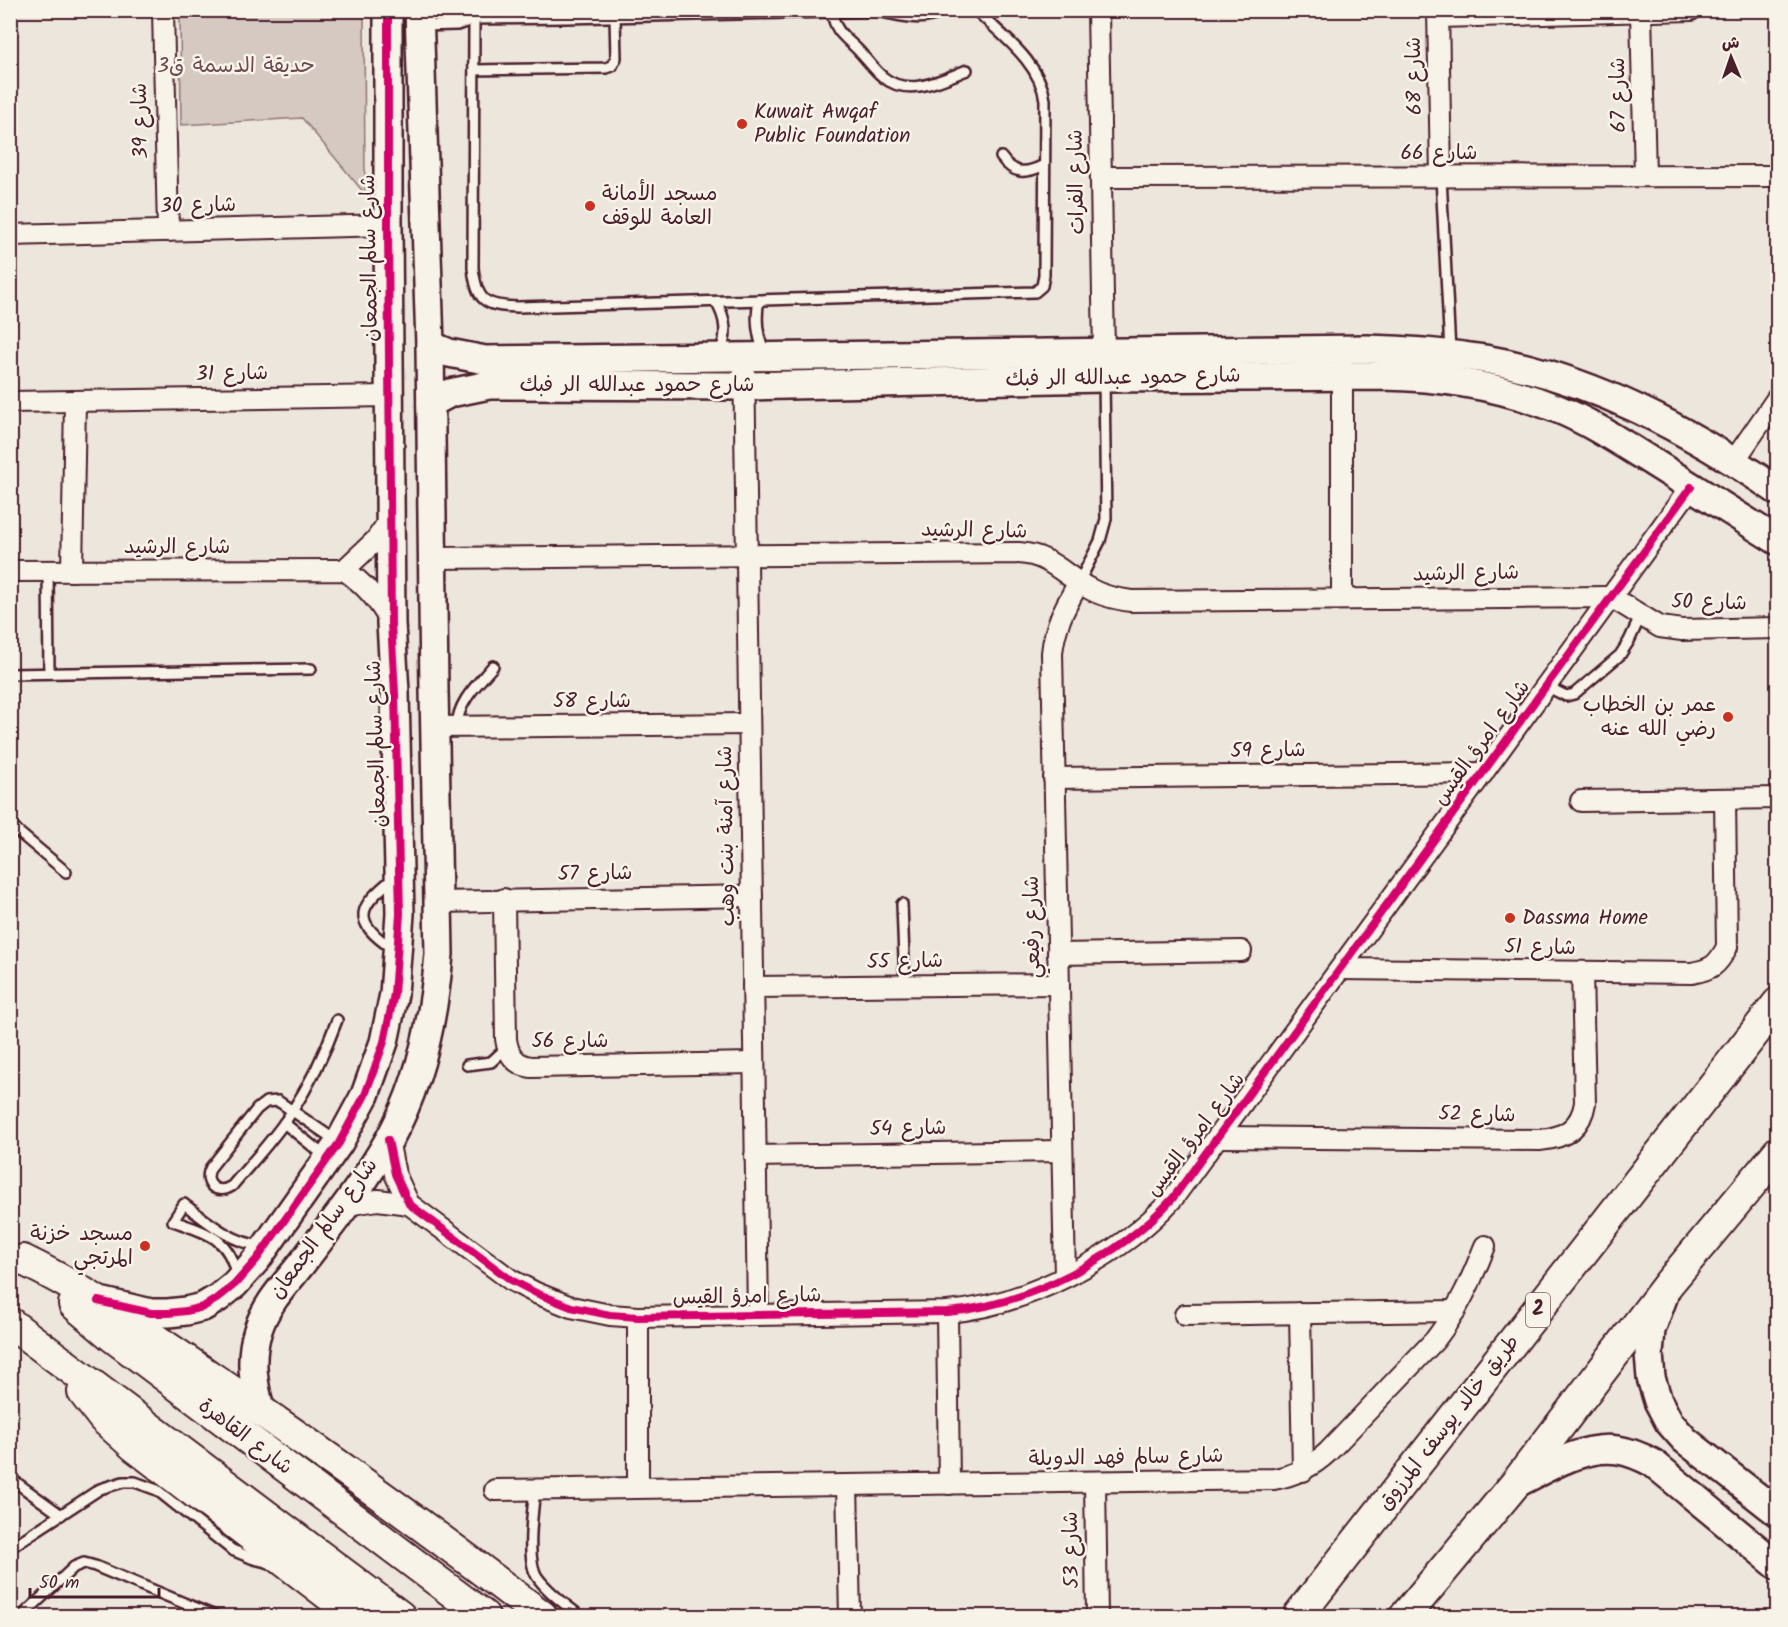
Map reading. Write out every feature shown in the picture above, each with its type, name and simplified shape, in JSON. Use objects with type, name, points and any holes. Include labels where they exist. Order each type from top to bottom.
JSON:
[{"type":"main road","name":"طريق خالد يوسف المرزوق","points":[[1298,1617],[1778,1003]]},
{"type":"main road","points":[[1405,1617],[1515,1484],[1669,1283],[1778,1152]]},
{"type":"main road","points":[[17,1255],[98,1301],[353,1474],[542,1617]]},
{"type":"main road","name":"شارع القاهرة","points":[[17,1255],[112,1337],[484,1617]]},
{"type":"main road","points":[[10,1323],[400,1617]]},
{"type":"main road","points":[[67,1366],[89,1402],[119,1433],[356,1617]]},
{"type":"street","name":"شارع 39","points":[[163,10],[168,231]]},
{"type":"street","name":"شارع سالم الجمعان","points":[[98,1301],[151,1313],[186,1311],[218,1298],[235,1284],[267,1246],[334,1152],[365,1095],[384,1042],[394,994],[398,952],[399,874],[391,623],[388,10]]},
{"type":"street","name":"شارع الفرات","points":[[1098,10],[1104,365]]},
{"type":"street","points":[[1438,14],[1691,10]]},
{"type":"street","name":"شارع 67","points":[[1641,12],[1645,176]]},
{"type":"street","name":"شارع 68","points":[[1438,14],[1441,177]]},
{"type":"street","name":"شارع سالم الجمعان","points":[[261,1411],[253,1377],[252,1361],[257,1330],[270,1302],[346,1205],[388,1140],[408,1100],[434,1009],[439,954],[446,726],[434,690],[430,345],[419,18]]},
{"type":"street","points":[[388,145],[397,133],[407,131],[416,134],[423,146]]},
{"type":"street","name":"شارع 66","points":[[1101,177],[1778,176]]},
{"type":"street","name":"شارع 30","points":[[10,235],[388,225]]},
{"type":"street","name":"شارع حمود عبدالله الر فبك","points":[[430,345],[449,354],[485,360],[742,357],[1104,365],[1342,376],[1405,376],[1481,386],[1559,409],[1598,428],[1778,541]]},
{"type":"street","points":[[1342,350],[1342,599]]},
{"type":"street","name":"شارع حمود عبدالله الر فبك","points":[[431,403],[450,393],[489,385],[744,386],[1342,350],[1391,350],[1484,359],[1540,373],[1615,399],[1676,428],[1734,461],[1778,491]]},
{"type":"street","name":"شارع آمنة بنت وهب","points":[[742,357],[748,555],[758,1314]]},
{"type":"street","name":"شارع 31","points":[[10,402],[390,396]]},
{"type":"street","points":[[1734,461],[1778,398]]},
{"type":"street","points":[[1598,428],[1599,413],[1608,402],[1615,399]]},
{"type":"street","points":[[72,571],[75,401]]},
{"type":"street","name":"شارع امرؤ القيس","points":[[346,1205],[378,1200],[409,1204],[511,1280],[555,1302],[610,1315],[638,1317],[947,1312],[970,1310],[1008,1301],[1065,1276],[1125,1242],[1161,1212],[1173,1198],[1691,487]]},
{"type":"street","points":[[391,518],[376,540],[344,570],[366,586],[391,623]]},
{"type":"street","name":"شارع الرشيد","points":[[434,558],[1029,554],[1048,560],[1099,593],[1131,601],[1611,597]]},
{"type":"street","name":"شارع الرشيد","points":[[10,571],[344,570]]},
{"type":"street","name":"شارع رفيعي","points":[[1065,1276],[1052,653],[1054,635],[1065,606],[1079,582]]},
{"type":"street","name":"شارع 50","points":[[1611,597],[1660,627],[1675,630],[1778,628]]},
{"type":"street","points":[[395,693],[405,702],[412,704],[425,701],[434,690]]},
{"type":"street","name":"شارع 58","points":[[446,726],[749,724]]},
{"type":"street","name":"شارع 59","points":[[1054,778],[1483,773]]},
{"type":"street","points":[[1581,801],[1778,798]]},
{"type":"street","name":"شارع 51","points":[[1341,969],[1692,974],[1709,969],[1720,961],[1727,947],[1725,799]]},
{"type":"street","name":"شارع 57","points":[[439,902],[752,896]]},
{"type":"street","name":"شارع 56","points":[[504,899],[506,1039],[508,1050],[516,1062],[531,1067],[754,1063]]},
{"type":"street","points":[[1058,954],[1241,951]]},
{"type":"street","name":"شارع 52","points":[[1219,1137],[1540,1140],[1563,1135],[1578,1122],[1585,1103],[1582,972]]},
{"type":"street","name":"شارع 55","points":[[753,987],[1059,984]]},
{"type":"street","points":[[394,994],[404,1006],[411,1010],[434,1009]]},
{"type":"street","points":[[384,1042],[405,1044],[421,1058]]},
{"type":"street","name":"شارع امرؤ القيس","points":[[388,1140],[395,1174],[409,1204]]},
{"type":"street","name":"شارع 54","points":[[755,1156],[1062,1151]]},
{"type":"street","points":[[267,1246],[268,1253],[278,1264],[292,1268],[300,1266]]},
{"type":"street","name":"شارع سالم فهد الدويلة","points":[[495,1490],[1095,1483],[1274,1479],[1290,1476],[1316,1463],[1328,1452],[1435,1340],[1466,1292],[1485,1246]]},
{"type":"street","points":[[1669,1283],[1651,1330],[1649,1354],[1651,1378],[1658,1401],[1669,1422],[1685,1440],[1778,1514]]},
{"type":"street","points":[[1185,1315],[1455,1311]]},
{"type":"street","points":[[947,1312],[949,1484]]},
{"type":"street","points":[[1300,1313],[1303,1471]]},
{"type":"street","points":[[638,1317],[638,1487]]},
{"type":"street","points":[[1515,1484],[1580,1454],[1598,1450],[1617,1450],[1636,1455],[1653,1463],[1778,1566]]},
{"type":"street","name":"شارع 53","points":[[1095,1483],[1097,1617]]},
{"type":"street","points":[[847,1485],[850,1617]]},
{"type":"lane","points":[[419,18],[457,25],[474,19],[875,11],[926,18],[937,16],[945,10]]},
{"type":"lane","points":[[474,19],[473,268],[477,291],[482,298],[491,304],[518,307],[1035,292],[1042,286],[1044,275],[1045,100],[1040,83],[1028,63],[976,10]]},
{"type":"lane","points":[[832,12],[835,25],[842,35],[880,75],[895,85],[918,86],[967,70]]},
{"type":"lane","points":[[474,70],[606,68],[612,66],[616,58],[615,17]]},
{"type":"lane","points":[[1001,157],[1008,166],[1023,172],[1032,171],[1044,165]]},
{"type":"lane","points":[[1441,177],[1450,355]]},
{"type":"lane","points":[[716,302],[721,310],[726,329],[725,341],[742,357],[757,329],[756,315],[759,300]]},
{"type":"lane","points":[[1079,582],[1100,541],[1106,519],[1104,365]]},
{"type":"lane","points":[[48,571],[49,673]]},
{"type":"lane","points":[[1546,686],[1566,696],[1574,694],[1620,655],[1641,615]]},
{"type":"lane","points":[[446,726],[457,719],[462,705],[494,666]]},
{"type":"lane","points":[[10,674],[310,669]]},
{"type":"lane","points":[[10,825],[66,872]]},
{"type":"lane","points":[[398,952],[370,931],[364,915],[369,899],[399,874]]},
{"type":"lane","points":[[902,904],[905,986]]},
{"type":"lane","points":[[334,1152],[292,1111],[278,1101],[272,1101],[261,1105],[211,1167],[208,1176],[211,1185],[219,1190],[232,1186],[292,1111],[323,1055],[337,1020]]},
{"type":"lane","points":[[467,1065],[490,1062],[508,1050]]},
{"type":"lane","points":[[284,1123],[334,1152]]},
{"type":"lane","points":[[235,1284],[236,1274],[230,1256],[218,1240],[173,1221],[184,1204],[225,1234],[245,1243],[267,1246]]},
{"type":"lane","points":[[10,1478],[61,1515]]},
{"type":"lane","points":[[10,1548],[100,1489],[123,1482],[135,1482],[157,1490],[232,1550],[254,1559],[292,1568]]},
{"type":"lane","points":[[535,1489],[530,1551],[536,1576],[580,1617]]},
{"type":"lane","points":[[22,1617],[74,1568],[84,1563],[215,1617]]},
{"type":"green space","name":"حديقة الدسمة ق3","points":[[180,11],[364,11],[365,194],[302,118],[181,125]]},
{"type":"cycle path","points":[[98,1301],[151,1313],[186,1311],[203,1307],[235,1284],[257,1259],[339,1143],[365,1095],[384,1042],[394,994],[400,914],[395,693],[391,623],[388,10]]},
{"type":"cycle path","points":[[388,1140],[395,1174],[409,1204],[511,1280],[571,1307],[610,1315],[638,1317],[947,1312],[977,1308],[1008,1300],[1070,1275],[1126,1240],[1173,1198],[1691,487]]},
{"type":"place","name":"Kuwait Awqaf Public Foundation","points":[[742,124]]},
{"type":"place","name":"مسجد الأمانة العامة للوقف","points":[[590,206]]},
{"type":"place","name":"عمر بن الخطاب رضي الله عنه","points":[[1728,717]]},
{"type":"place","name":"Dassma Home","points":[[1510,918]]},
{"type":"place","name":"مسجد خزنة المرتجي","points":[[145,1246]]}]
